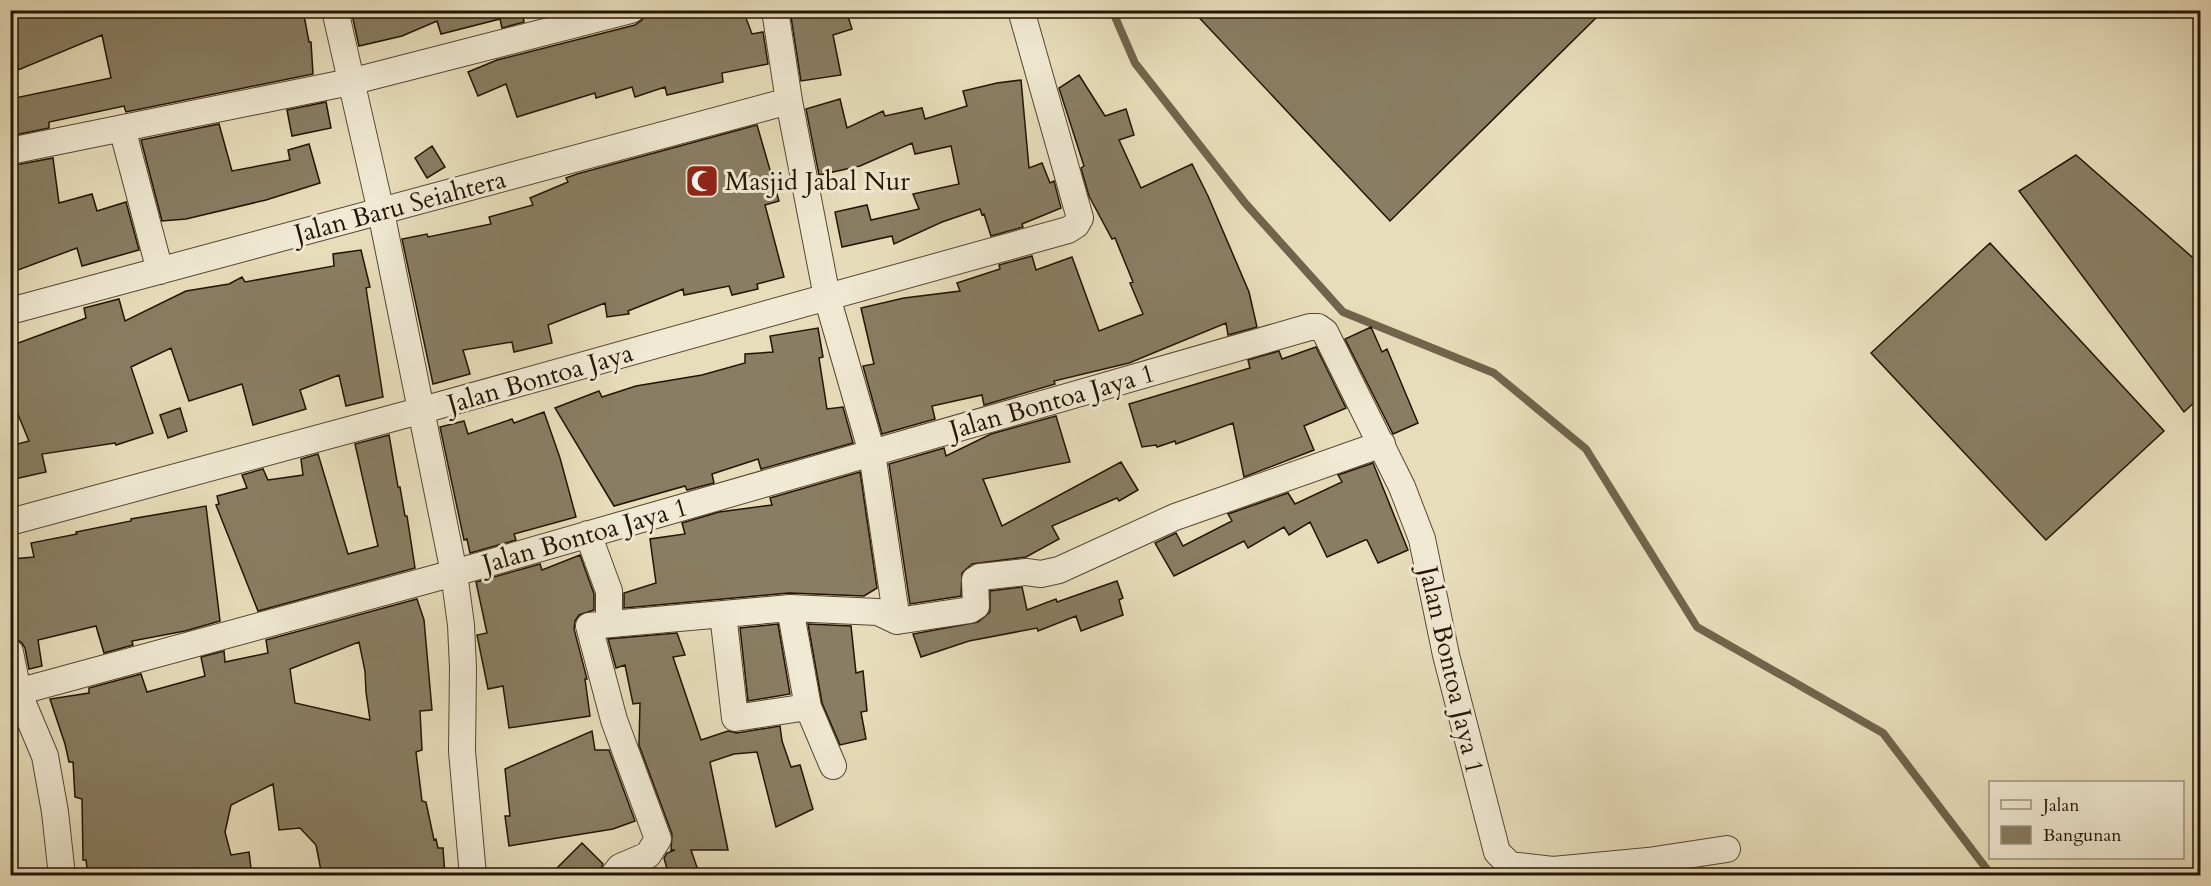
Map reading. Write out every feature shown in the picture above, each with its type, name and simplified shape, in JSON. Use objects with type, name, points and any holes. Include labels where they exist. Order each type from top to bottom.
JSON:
[{"type":"street","points":[[335,10],[381,212],[454,573],[461,625],[462,752],[473,876]]},
{"type":"street","points":[[10,151],[350,82],[631,10]]},
{"type":"street","points":[[775,10],[789,101],[827,297],[873,453],[897,621]]},
{"type":"street","name":"Jalan Bontoa Jaya","points":[[10,522],[420,411],[1068,230],[1076,225],[1080,218],[1021,10]]},
{"type":"street","name":"Jalan Baru Seiahtera","points":[[10,311],[789,101]]},
{"type":"street","points":[[122,128],[160,271]]},
{"type":"street","name":"Jalan Bontoa Jaya 1","points":[[14,693],[454,573],[1310,327],[1318,327],[1325,332],[1382,444],[1402,486],[1422,539],[1446,655],[1497,852],[1510,865],[1553,870],[1648,861],[1727,849]]},
{"type":"street","points":[[613,876],[620,867],[648,855],[658,839],[614,720],[589,626],[790,608],[878,612],[897,621],[970,610],[976,606],[975,580],[980,577],[1026,572],[1041,574],[1059,570],[1175,517],[1382,444]]},
{"type":"street","points":[[588,534],[609,591],[609,624]]},
{"type":"street","points":[[790,608],[808,707],[833,766]]},
{"type":"street","points":[[723,614],[735,718],[808,707]]},
{"type":"street","points":[[10,652],[14,693],[30,717],[45,756],[55,812],[62,876]]},
{"type":"building","points":[[10,10],[276,10],[277,15],[303,10],[309,42],[311,42],[313,74],[126,112],[124,106],[49,122],[49,128],[10,136],[10,99],[111,78],[102,35],[18,70],[10,46]]},
{"type":"building","points":[[351,10],[522,10],[524,22],[502,28],[500,19],[441,34],[437,21],[402,36],[359,46]]},
{"type":"building","points":[[646,10],[743,10],[752,34],[763,32],[768,64],[722,73],[723,82],[667,95],[665,87],[635,97],[632,87],[596,98],[595,93],[517,117],[506,84],[478,96],[468,72],[497,60],[635,25],[642,20]]},
{"type":"building","points":[[790,10],[846,10],[852,29],[833,35],[841,75],[801,81]]},
{"type":"building","points":[[1192,10],[1604,10],[1390,221]]},
{"type":"building","points":[[1079,75],[1105,116],[1126,109],[1134,135],[1119,140],[1141,188],[1192,164],[1249,292],[1257,327],[1228,335],[1226,323],[1129,363],[1054,381],[1055,384],[984,405],[982,395],[932,406],[935,419],[882,434],[863,366],[874,364],[861,308],[904,298],[960,291],[957,283],[1000,269],[999,265],[1032,256],[1036,270],[1072,257],[1099,331],[1143,314],[1115,238],[1112,239],[1089,196],[1081,168],[1084,166],[1059,88]]},
{"type":"building","points":[[1021,80],[1029,168],[1042,163],[1050,183],[1054,181],[1061,208],[1022,224],[1023,227],[991,236],[984,214],[982,215],[980,209],[942,222],[894,244],[892,236],[842,247],[835,212],[867,205],[871,220],[919,209],[913,194],[959,184],[951,146],[915,154],[912,143],[860,166],[819,175],[806,109],[840,99],[847,128],[883,111],[885,116],[922,108],[925,119],[967,106],[963,91]]},
{"type":"building","points":[[326,102],[331,128],[292,136],[287,110]]},
{"type":"building","points":[[219,124],[232,171],[290,160],[288,150],[309,144],[320,183],[266,200],[186,219],[162,221],[141,140]]},
{"type":"building","points":[[757,125],[779,201],[765,205],[784,277],[757,284],[758,289],[732,295],[729,286],[684,295],[683,289],[628,311],[629,314],[607,317],[605,303],[548,325],[552,343],[514,352],[512,342],[463,350],[470,374],[433,384],[402,239],[427,234],[428,237],[491,224],[489,217],[533,205],[530,198],[568,182],[566,178]]},
{"type":"building","points":[[432,146],[445,167],[427,178],[415,158]]},
{"type":"building","points":[[2076,155],[2200,264],[2200,397],[2184,412],[2019,191]]},
{"type":"building","points":[[53,158],[59,203],[92,194],[97,211],[126,202],[139,250],[82,266],[77,248],[10,273],[10,166]]},
{"type":"building","points":[[1990,243],[2164,431],[2046,540],[1871,353]]},
{"type":"building","points":[[361,250],[370,287],[366,288],[383,397],[346,406],[339,375],[300,390],[306,409],[253,425],[242,384],[189,401],[171,348],[131,367],[153,433],[116,445],[115,443],[42,454],[46,472],[10,480],[10,446],[29,441],[10,395],[10,346],[86,318],[84,308],[119,299],[125,321],[186,291],[229,284],[242,277],[245,282],[334,266],[333,254]]},
{"type":"building","points":[[1371,327],[1382,352],[1387,349],[1418,423],[1393,434],[1345,339]]},
{"type":"building","points":[[818,328],[823,357],[819,358],[827,409],[843,407],[853,443],[761,469],[758,459],[712,474],[714,483],[687,490],[685,486],[614,506],[555,408],[599,391],[602,397],[636,386],[702,375],[745,363],[745,354],[773,352],[770,336]]},
{"type":"building","points":[[1316,347],[1346,408],[1304,426],[1314,450],[1244,477],[1233,423],[1176,444],[1175,441],[1157,447],[1156,445],[1142,447],[1129,404],[1250,368],[1248,360],[1279,351],[1282,359]]},
{"type":"building","points":[[180,408],[187,431],[168,438],[160,415]]},
{"type":"building","points":[[544,412],[560,458],[576,517],[514,534],[516,540],[470,553],[467,539],[464,540],[440,427],[464,421],[468,434],[512,419],[514,423]]},
{"type":"building","points":[[1056,416],[1070,462],[983,479],[1002,526],[1121,462],[1138,490],[1119,501],[1117,498],[1052,526],[1059,539],[1026,557],[972,564],[962,573],[961,596],[910,604],[889,464],[944,448],[946,456],[991,434]]},
{"type":"building","points":[[389,435],[398,487],[400,487],[405,516],[407,516],[415,568],[258,611],[216,505],[219,504],[217,496],[247,488],[242,475],[263,469],[268,480],[303,475],[301,459],[318,454],[348,554],[378,546],[355,444]]},
{"type":"building","points":[[1373,463],[1408,550],[1378,563],[1367,540],[1327,557],[1310,522],[1289,535],[1284,527],[1248,548],[1244,541],[1174,576],[1155,543],[1176,533],[1183,546],[1232,521],[1228,514],[1288,493],[1295,504],[1342,482],[1338,475]]},
{"type":"building","points":[[860,472],[877,588],[864,596],[789,593],[624,608],[624,593],[656,583],[650,539],[685,534],[682,523],[719,512],[772,505],[770,498]]},
{"type":"building","points":[[206,506],[220,621],[185,631],[132,641],[133,645],[104,653],[96,626],[38,640],[42,666],[29,669],[25,648],[15,638],[12,621],[17,619],[12,559],[34,557],[31,543],[77,534],[76,532],[131,521],[131,519]]},
{"type":"building","points":[[580,555],[594,594],[594,610],[579,615],[574,629],[587,679],[585,679],[590,716],[509,728],[503,686],[488,689],[477,635],[487,633],[476,582],[540,564],[542,570]]},
{"type":"building","points":[[1117,581],[1123,598],[1119,600],[1123,615],[1081,631],[1076,616],[1038,631],[1037,628],[969,641],[921,657],[913,634],[978,622],[990,612],[990,591],[1022,587],[1027,610]]},
{"type":"building","points":[[417,599],[424,620],[432,710],[420,711],[422,750],[416,752],[422,801],[426,802],[434,840],[436,839],[438,848],[443,848],[445,876],[322,876],[316,845],[300,828],[279,830],[273,784],[231,805],[225,832],[231,855],[249,852],[252,876],[88,876],[86,860],[83,860],[82,799],[75,797],[73,762],[69,762],[50,699],[89,693],[89,688],[141,674],[147,692],[205,676],[201,657],[224,651],[225,662],[268,653],[266,640]],"holes":[[[359,642],[365,671],[370,720],[295,703],[290,669]]]},
{"type":"building","points":[[778,624],[790,694],[748,701],[740,628]]},
{"type":"building","points":[[808,624],[851,626],[856,673],[863,671],[867,711],[861,712],[866,739],[840,745],[822,703]]},
{"type":"building","points":[[677,633],[685,655],[673,657],[701,740],[728,731],[737,733],[780,726],[782,741],[791,767],[800,765],[813,809],[776,827],[757,752],[734,754],[710,762],[728,850],[691,850],[700,876],[669,876],[664,858],[667,853],[675,850],[671,850],[672,834],[639,745],[640,703],[633,704],[625,665],[616,668],[608,639]]},
{"type":"building","points":[[592,731],[595,750],[609,750],[635,821],[613,829],[509,846],[505,816],[510,816],[505,769]]},
{"type":"building","points":[[582,843],[603,864],[598,876],[549,876]]},
{"type":"waterway","points":[[1112,10],[1135,63],[1245,203],[1343,312],[1494,373],[1586,449],[1697,627],[1883,733],[1992,876]]},
{"type":"place","name":"Masjid Jabal Nur","points":[[702,181]]}]
